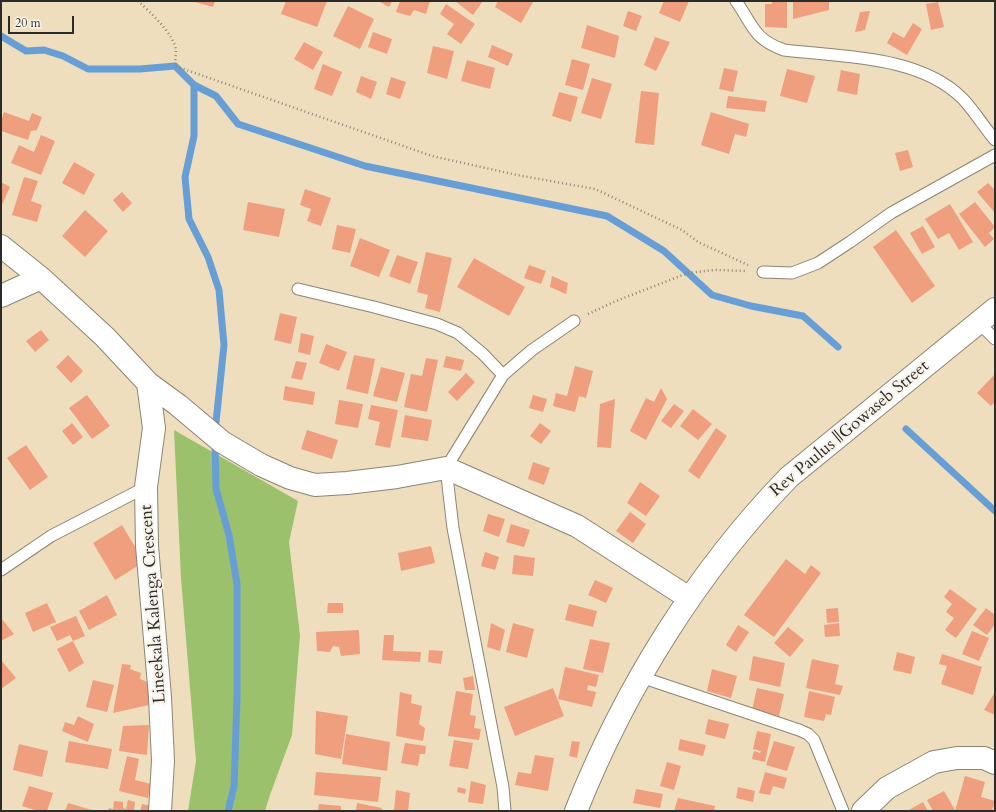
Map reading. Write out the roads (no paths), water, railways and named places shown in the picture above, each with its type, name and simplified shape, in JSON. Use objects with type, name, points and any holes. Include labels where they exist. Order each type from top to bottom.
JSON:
[{"type":"street","points":[[1,246],[41,278],[105,337],[148,383],[178,405],[222,442],[261,465],[290,478],[315,485],[397,477],[446,468],[577,526],[689,598]]},
{"type":"street","points":[[1,296],[41,278]]},
{"type":"street","name":"Rev Paulus ǁGowaseb Street","points":[[576,811],[601,753],[641,677],[689,598],[730,543],[760,507],[789,477],[987,316]]},
{"type":"street","name":"Lineekala Kalenga Crescent","points":[[148,383],[154,428],[146,487],[147,546],[160,697],[163,761],[160,811]]},
{"type":"street","points":[[863,811],[887,788],[934,762],[957,758],[984,758],[995,763]]},
{"type":"lane","points":[[736,1],[751,26],[759,36],[770,45],[784,50],[883,61],[903,65],[924,73],[946,85],[963,99],[995,140]]},
{"type":"lane","points":[[763,272],[792,273],[818,263],[890,213],[995,155]]},
{"type":"lane","points":[[298,289],[374,307],[436,324],[458,333],[483,354],[503,375]]},
{"type":"lane","points":[[987,316],[995,339]]},
{"type":"lane","points":[[505,811],[501,780],[453,528],[446,468],[503,375],[532,350],[574,321]]},
{"type":"lane","points":[[1,570],[51,536],[146,487]]},
{"type":"lane","points":[[641,677],[792,727],[808,734],[814,740],[843,811]]},
{"type":"waterway","points":[[1,36],[26,51],[44,50],[63,56],[88,69],[140,69],[175,66],[194,85],[216,96],[238,124],[365,166],[607,216],[664,251],[712,295],[751,306],[803,316],[838,347]]},
{"type":"waterway","points":[[194,85],[194,136],[185,177],[189,219],[208,257],[219,290],[224,345],[215,432]]},
{"type":"waterway","points":[[906,429],[995,511]]},
{"type":"waterway","points":[[215,442],[216,489],[229,535],[237,584],[237,698],[234,787],[228,811]]}]
